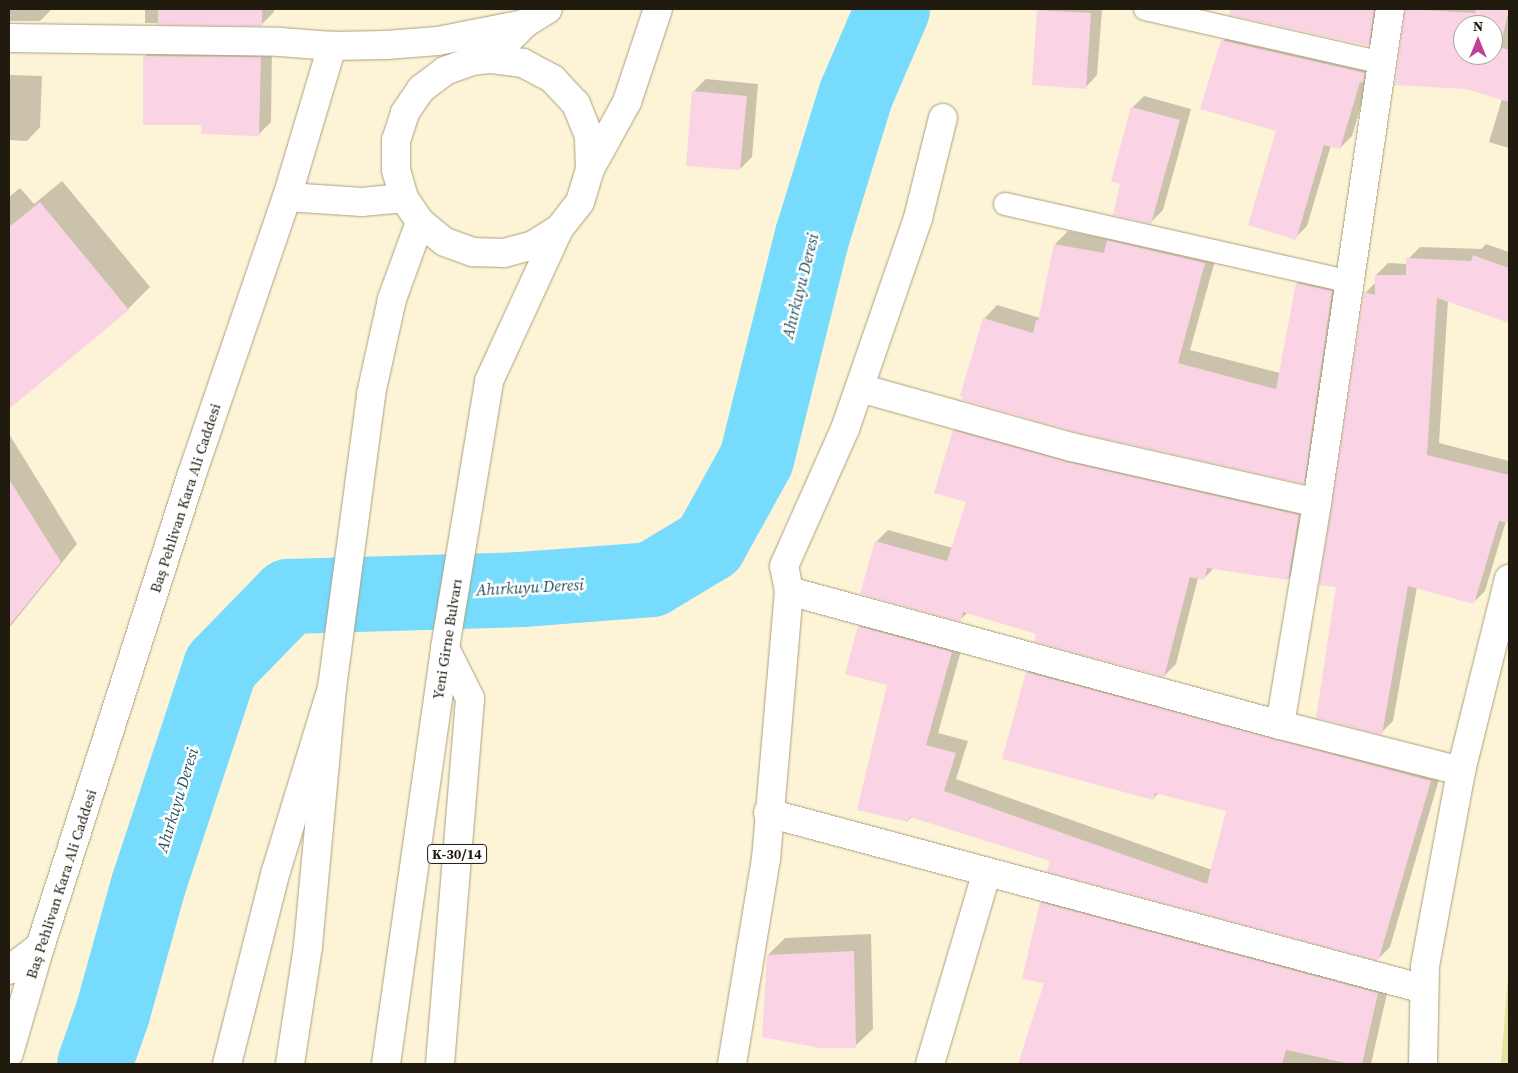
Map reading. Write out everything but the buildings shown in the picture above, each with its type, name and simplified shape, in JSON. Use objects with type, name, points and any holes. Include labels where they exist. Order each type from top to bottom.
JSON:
[{"type":"main road","points":[[548,9],[524,24],[481,60],[445,71],[422,89],[405,113],[396,140],[396,170],[404,198],[420,222],[445,242],[473,252],[504,253],[534,245],[559,228],[580,202],[590,169],[627,102],[658,9]]},
{"type":"main road","points":[[1280,725],[1317,503],[1390,9]]},
{"type":"main road","points":[[9,38],[280,42],[332,46],[386,46],[438,41],[524,24]]},
{"type":"main road","points":[[438,41],[481,60],[523,63],[554,79],[576,104],[589,136],[590,169]]},
{"type":"main road","name":"Baş Pehlivan Kara Ali Caddesi","points":[[9,1053],[40,947],[192,474],[287,197],[332,46]]},
{"type":"main road","points":[[732,1064],[766,859],[768,813],[789,590],[784,566],[845,430],[860,388],[918,218],[943,118]]},
{"type":"main road","points":[[287,197],[362,202],[404,198]]},
{"type":"main road","points":[[290,1064],[308,946],[332,688],[371,394],[392,299],[420,222]]},
{"type":"main road","name":"Yeni Girne Bulvarı","points":[[386,1064],[445,648],[489,381],[559,228]]},
{"type":"main road","points":[[860,388],[1071,447],[1317,503]]},
{"type":"main road","points":[[1423,1064],[1425,966],[1461,771],[1509,579]]},
{"type":"main road","points":[[789,590],[1280,725],[1461,771]]},
{"type":"main road","name":"K-30/14","points":[[440,1064],[470,698],[445,648]]},
{"type":"main road","points":[[227,1064],[276,871],[332,688]]},
{"type":"main road","points":[[768,813],[1424,989]]},
{"type":"main road","points":[[930,1064],[987,872]]},
{"type":"main road","points":[[9,970],[40,947]]},
{"type":"lane","points":[[1145,9],[1382,63]]},
{"type":"lane","points":[[1005,204],[1350,282]]},
{"type":"green space","points":[[1509,964],[1509,1064],[1501,1064]]},
{"type":"waterway","name":"Ahırkuyu Deresi","points":[[94,1064],[112,1013],[148,884],[220,666],[288,596],[521,589],[651,579],[709,544],[756,459],[812,235],[855,95],[892,9]]}]
